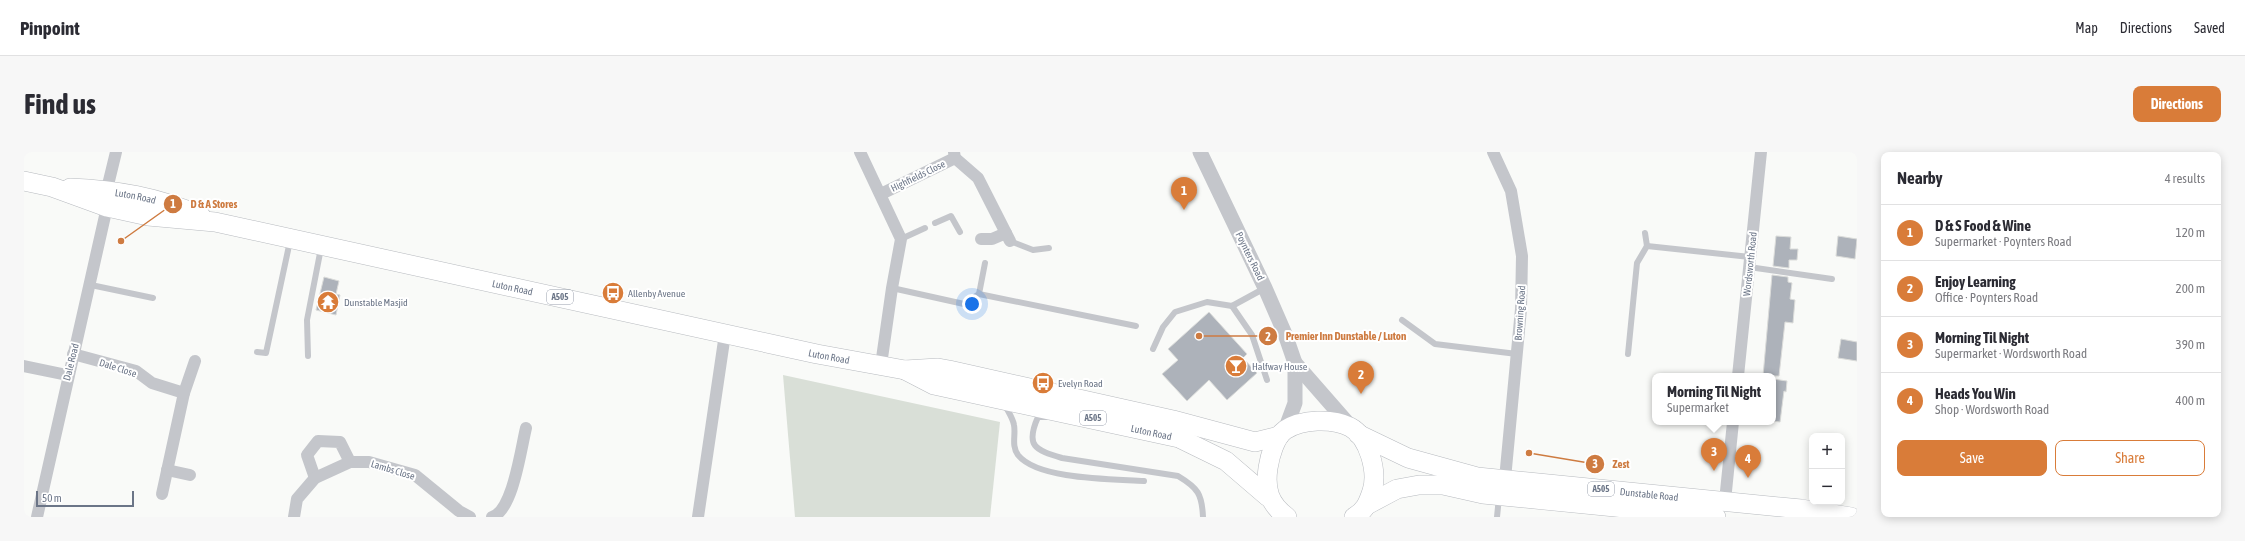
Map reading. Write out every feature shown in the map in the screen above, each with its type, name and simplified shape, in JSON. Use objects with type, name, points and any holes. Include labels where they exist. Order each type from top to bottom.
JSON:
[{"type":"main road","name":"Luton Road","points":[[24,181],[107,198],[171,202],[215,222],[725,334],[905,370],[943,369],[1173,420],[1255,442],[1282,433]]},
{"type":"main road","name":"Luton Road","points":[[905,370],[934,385],[1084,416],[1179,438],[1226,461],[1278,510]]},
{"type":"main road","name":"A505","points":[[1278,510],[1266,478],[1269,462],[1282,433],[1306,422],[1335,421],[1355,430],[1370,454],[1375,469],[1374,485],[1360,511]]},
{"type":"main road","name":"Dunstable Road","points":[[1355,430],[1408,458],[1477,477],[1502,487]]},
{"type":"main road","name":"Dunstable Road","points":[[1360,511],[1397,490],[1419,485],[1443,485],[1502,487],[1721,509],[1801,509],[1851,517]]},
{"type":"street","name":"Dale Road","points":[[37,517],[67,375],[90,285],[116,152]]},
{"type":"street","points":[[860,152],[901,239],[892,288],[881,365]]},
{"type":"street","name":"Poynters Road","points":[[1200,152],[1265,288],[1285,334],[1295,363],[1295,403],[1282,433]]},
{"type":"street","name":"Browning Road","points":[[1493,152],[1511,191],[1522,256],[1521,309],[1502,487]]},
{"type":"street","name":"Wordsworth Road","points":[[1738,373],[1761,152]]},
{"type":"street","name":"Highfields Close","points":[[881,194],[954,155],[978,178],[1008,237]]},
{"type":"street","points":[[981,239],[1008,237]]},
{"type":"street","points":[[698,517],[725,334]]},
{"type":"street","name":"Dale Close","points":[[73,354],[136,371],[152,383],[184,393]]},
{"type":"street","points":[[162,494],[184,393],[195,361]]},
{"type":"street","name":"Poynters Road","points":[[1295,363],[1319,388],[1355,430]]},
{"type":"street","points":[[24,366],[67,375]]},
{"type":"street","points":[[1721,509],[1733,425]]},
{"type":"street","points":[[492,517],[497,516],[508,500],[526,428]]},
{"type":"street","points":[[315,478],[307,455],[318,441],[340,442],[350,462]]},
{"type":"street","name":"Lambs Close","points":[[294,517],[297,499],[315,478],[350,462],[369,462],[414,475],[459,511],[470,517]]},
{"type":"street","points":[[167,470],[190,475]]},
{"type":"lane","points":[[935,223],[951,216],[960,232]]},
{"type":"lane","points":[[901,239],[925,228]]},
{"type":"lane","points":[[1628,354],[1637,263],[1647,246],[1645,233]]},
{"type":"lane","points":[[1008,237],[1033,250],[1049,248]]},
{"type":"lane","points":[[257,352],[266,353],[290,238]]},
{"type":"lane","points":[[308,356],[307,320],[321,245]]},
{"type":"lane","points":[[1647,246],[1750,262],[1832,279]]},
{"type":"lane","points":[[980,294],[985,263]]},
{"type":"lane","points":[[90,285],[153,298]]},
{"type":"lane","points":[[892,288],[964,304],[980,294],[1136,326]]},
{"type":"lane","points":[[1153,349],[1163,327],[1176,312],[1207,302],[1232,306],[1265,288]]},
{"type":"lane","points":[[1232,306],[1252,335],[1267,380]]},
{"type":"lane","points":[[1402,320],[1436,344],[1517,354]]},
{"type":"lane","points":[[1002,399],[1014,425],[1014,444],[1018,455],[1031,465],[1053,473],[1144,481]]},
{"type":"lane","points":[[1084,416],[1038,417],[1032,432],[1033,444],[1043,453],[1062,458],[1178,476],[1193,485],[1202,500],[1202,517]]},
{"type":"lane","points":[[1497,517],[1502,487]]},
{"type":"shaded area","points":[[783,375],[1000,422],[990,517],[795,517]]},
{"type":"building","points":[[1776,236],[1791,237],[1790,249],[1798,249],[1797,260],[1789,260],[1789,268],[1773,266]]},
{"type":"building","points":[[1838,236],[1857,239],[1855,259],[1836,256]]},
{"type":"building","points":[[1772,275],[1788,277],[1788,282],[1792,283],[1790,299],[1795,300],[1793,323],[1785,322],[1779,376],[1776,376],[1776,373],[1763,373]]},
{"type":"building","name":"Dunstable Masjid","points":[[324,277],[339,281],[336,294],[340,295],[336,315],[316,310]]},
{"type":"building","points":[[1209,312],[1247,354],[1243,358],[1257,373],[1227,400],[1209,380],[1187,401],[1162,374],[1178,360],[1168,349]]},
{"type":"building","points":[[1841,339],[1857,342],[1857,361],[1838,358]]},
{"type":"building","points":[[1776,379],[1787,381],[1786,392],[1784,391],[1780,422],[1776,421]]},
{"type":"place","name":"D & S Food & Wine","points":[[1184,210]]},
{"type":"place","name":"D & A Stores","points":[[121,241]]},
{"type":"place","name":"Allenby Avenue","points":[[613,293]]},
{"type":"place","name":"Dunstable Masjid","points":[[328,302]]},
{"type":"place","name":"Premier Inn Dunstable / Luton","points":[[1199,336]]},
{"type":"place","name":"Halfway House","points":[[1236,366]]},
{"type":"place","name":"Evelyn Road","points":[[1043,383]]},
{"type":"place","name":"Enjoy Learning","points":[[1361,394]]},
{"type":"place","name":"Zest","points":[[1529,453]]},
{"type":"place","name":"Morning Til Night","points":[[1714,471]]},
{"type":"place","name":"Heads You Win","points":[[1748,478]]}]
